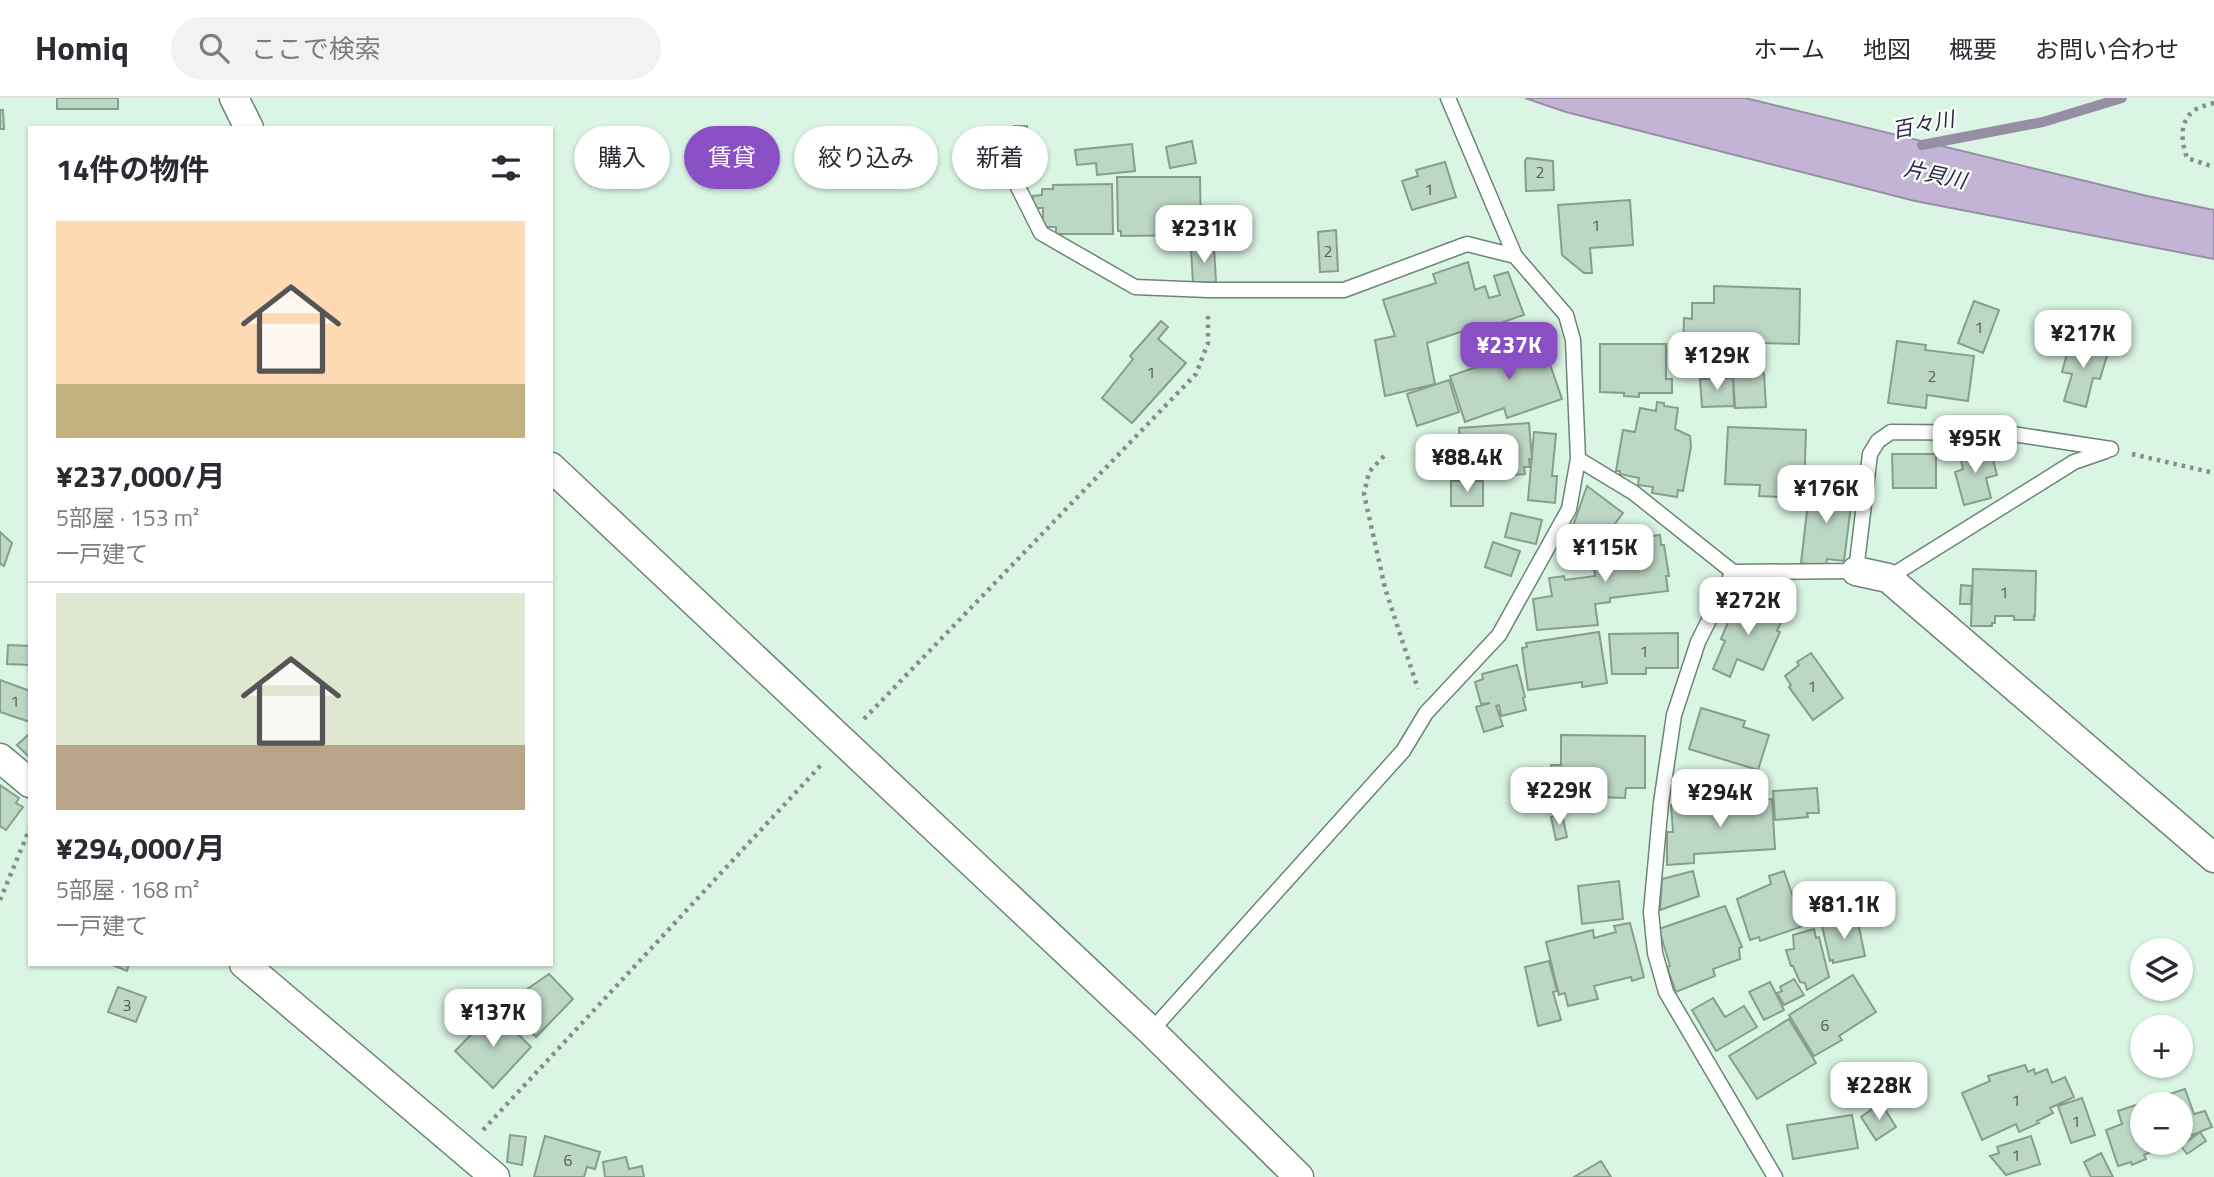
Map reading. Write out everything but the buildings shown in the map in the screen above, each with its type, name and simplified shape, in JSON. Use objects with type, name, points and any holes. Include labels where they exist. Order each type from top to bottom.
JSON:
[{"type":"street","points":[[234,98],[248,126]]},
{"type":"street","points":[[553,469],[1151,1031],[1299,1177]]},
{"type":"street","points":[[1856,571],[1888,578],[2214,858]]},
{"type":"street","points":[[0,758],[28,781]]},
{"type":"street","points":[[246,966],[495,1177]]},
{"type":"lane","points":[[1151,1031],[1403,751],[1426,713],[1499,635],[1569,509],[1578,458],[1573,340],[1566,315],[1515,256],[1448,98]]},
{"type":"lane","points":[[1019,189],[1041,233],[1135,287],[1344,290],[1467,244],[1515,256]]},
{"type":"lane","points":[[1578,458],[1634,493],[1733,572],[1856,571],[1871,454],[1878,441],[1891,432],[2006,433],[2111,449]]},
{"type":"lane","points":[[1888,578],[2074,462],[2111,449]]},
{"type":"lane","points":[[1733,572],[1698,642],[1674,715],[1661,803],[1651,912],[1655,953],[1666,992],[1775,1177]]},
{"type":"path","points":[[2214,103],[2193,111],[2182,128],[2182,144],[2187,159],[2214,167]]},
{"type":"path","points":[[2111,449],[2214,473]]},
{"type":"path","points":[[1384,456],[1369,472],[1364,494],[1385,589],[1426,713]]},
{"type":"path","points":[[0,900],[28,833]]},
{"type":"water","name":"片貝川","points":[[1525,98],[1745,98],[2214,210],[2214,259],[1915,201],[1566,112]]},
{"type":"waterway","name":"百々川","points":[[1922,145],[2043,122],[2122,98]]}]
